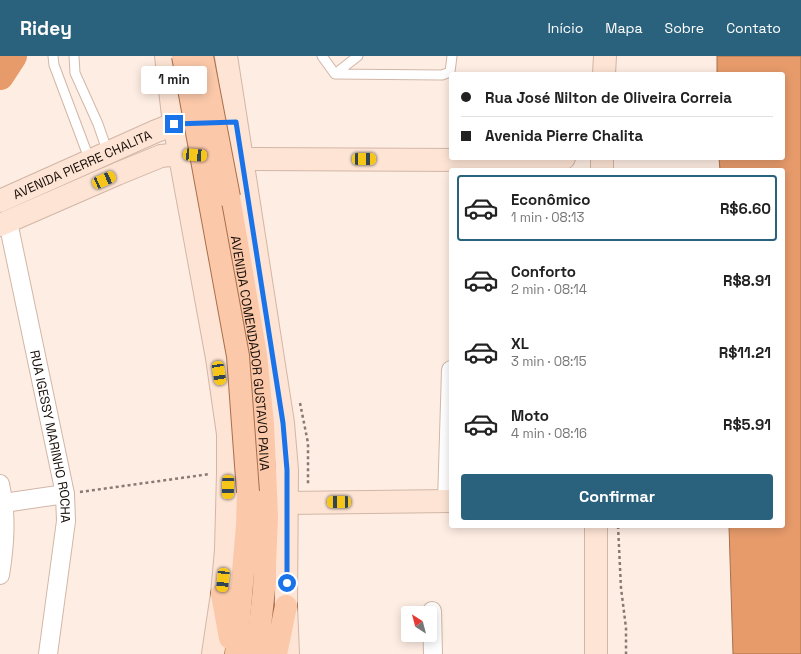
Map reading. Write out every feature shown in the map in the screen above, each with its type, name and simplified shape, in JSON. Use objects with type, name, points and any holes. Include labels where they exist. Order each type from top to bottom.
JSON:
[{"type":"main road","name":"AVENIDA COMENDADOR GUSTAVO PAIVA","points":[[183,56],[238,356],[257,492],[267,517],[264,588],[257,654]]},
{"type":"main road","name":"AVENIDA COMENDADOR GUSTAVO PAIVA","points":[[202,56],[229,197],[256,355],[263,424],[257,492],[248,526],[236,654]]},
{"type":"main road","points":[[222,594],[230,633],[232,654]]},
{"type":"main road","points":[[276,654],[286,606]]},
{"type":"street","points":[[166,56],[174,124],[217,358],[228,434],[226,550],[214,654]]},
{"type":"street","points":[[226,56],[283,423],[287,470],[286,606],[288,654]]},
{"type":"street","points":[[604,56],[604,72]]},
{"type":"street","name":"AVENIDA PIERRE CHALITA","points":[[0,201],[174,124],[236,122]]},
{"type":"street","name":"AVENIDA PIERRE CHALITA","points":[[4,224],[161,156],[180,154],[242,159],[449,160]]},
{"type":"street","points":[[99,157],[117,174]]},
{"type":"street","name":"RUA IGESSY MARINHO ROCHA","points":[[4,224],[64,494],[66,521],[48,654]]},
{"type":"street","points":[[0,484],[4,503],[4,551],[0,575]]},
{"type":"street","points":[[4,503],[64,494]]},
{"type":"street","points":[[287,502],[449,501]]},
{"type":"street","points":[[596,528],[596,654]]},
{"type":"street","points":[[433,642],[433,654]]},
{"type":"lane","points":[[53,56],[54,65],[99,157]]},
{"type":"lane","points":[[74,56],[76,73],[98,124],[99,157]]},
{"type":"lane","points":[[322,56],[335,74]]},
{"type":"lane","points":[[335,74],[358,56]]},
{"type":"lane","points":[[450,72],[452,56]]},
{"type":"lane","points":[[335,74],[442,75],[449,72]]},
{"type":"path","points":[[64,494],[228,472]]},
{"type":"path","points":[[618,528],[621,588],[626,628],[626,654]]},
{"type":"shaded area","points":[[717,56],[801,56],[801,654],[733,654],[729,528],[785,528],[785,168],[720,168],[719,160],[785,160],[785,72],[717,72]]},
{"type":"waterway","points":[[0,76],[13,56]]},
{"type":"route","points":[[174,124],[236,122],[283,423],[287,470],[287,583]]}]
